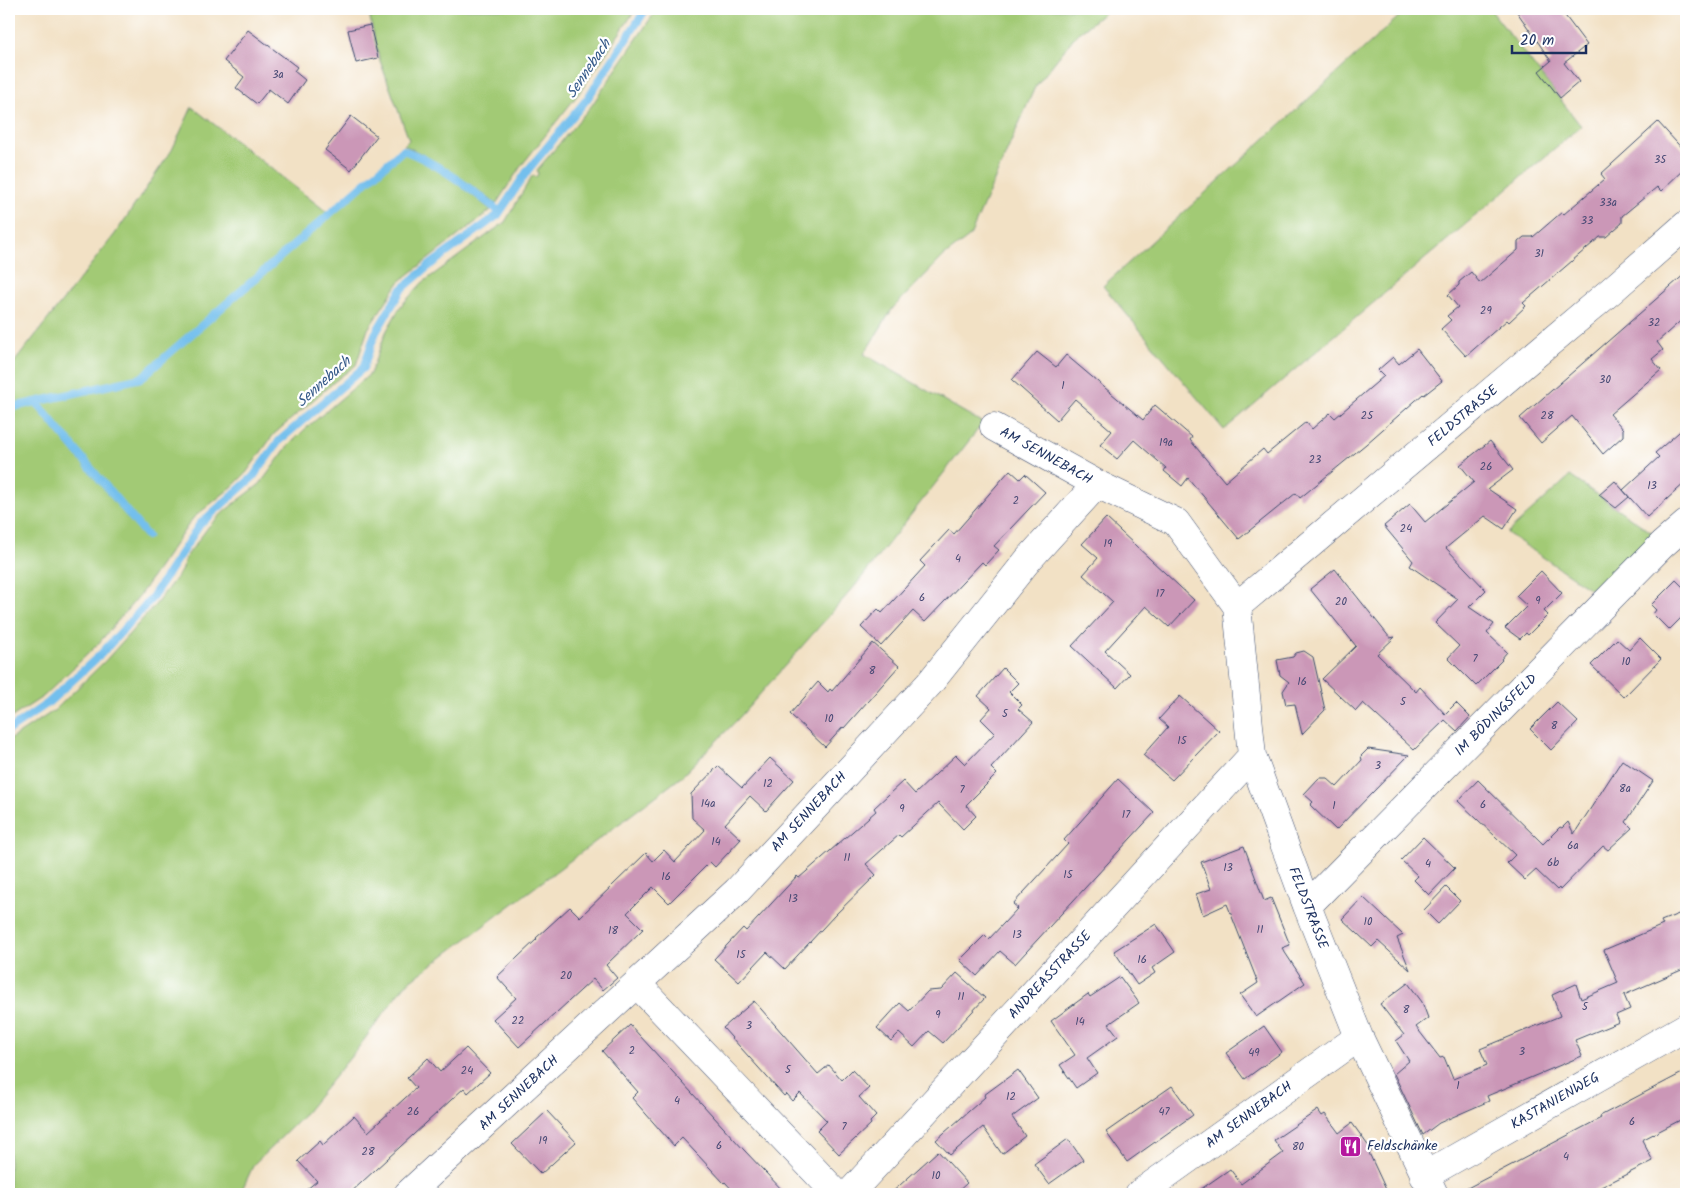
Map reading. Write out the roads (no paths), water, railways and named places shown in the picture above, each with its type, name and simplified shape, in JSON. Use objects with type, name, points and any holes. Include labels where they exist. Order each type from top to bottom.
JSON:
[{"type":"street","name":"FELDSTRASSE","points":[[1429,1185],[1359,1036],[1307,906],[1252,756],[1237,606],[1686,225]]},
{"type":"street","name":"AM SENNEBACH","points":[[408,1194],[737,891],[929,684],[1028,560],[1097,484],[994,427]]},
{"type":"street","points":[[1097,484],[1176,522],[1237,606]]},
{"type":"street","name":"IM BÖDINGSFELD","points":[[1307,906],[1656,552],[1686,524]]},
{"type":"street","name":"ANDREASSTRASSE","points":[[848,1194],[1252,756]]},
{"type":"street","points":[[637,984],[836,1194]]},
{"type":"street","name":"KASTANIENWEG","points":[[1429,1185],[1686,1027]]},
{"type":"street","name":"AM SENNEBACH","points":[[1139,1194],[1359,1036]]},
{"type":"waterway","name":"Sennebach","points":[[9,730],[48,703],[101,654],[151,599],[200,524],[253,477],[279,441],[363,368],[375,334],[401,290],[430,265],[498,215],[528,170],[587,99],[646,9]]},
{"type":"waterway","points":[[9,408],[141,378],[403,150],[442,169],[500,212]]},
{"type":"waterway","points":[[36,402],[147,536]]},
{"type":"place","name":"Feldschänke","points":[[1351,1146]]}]
